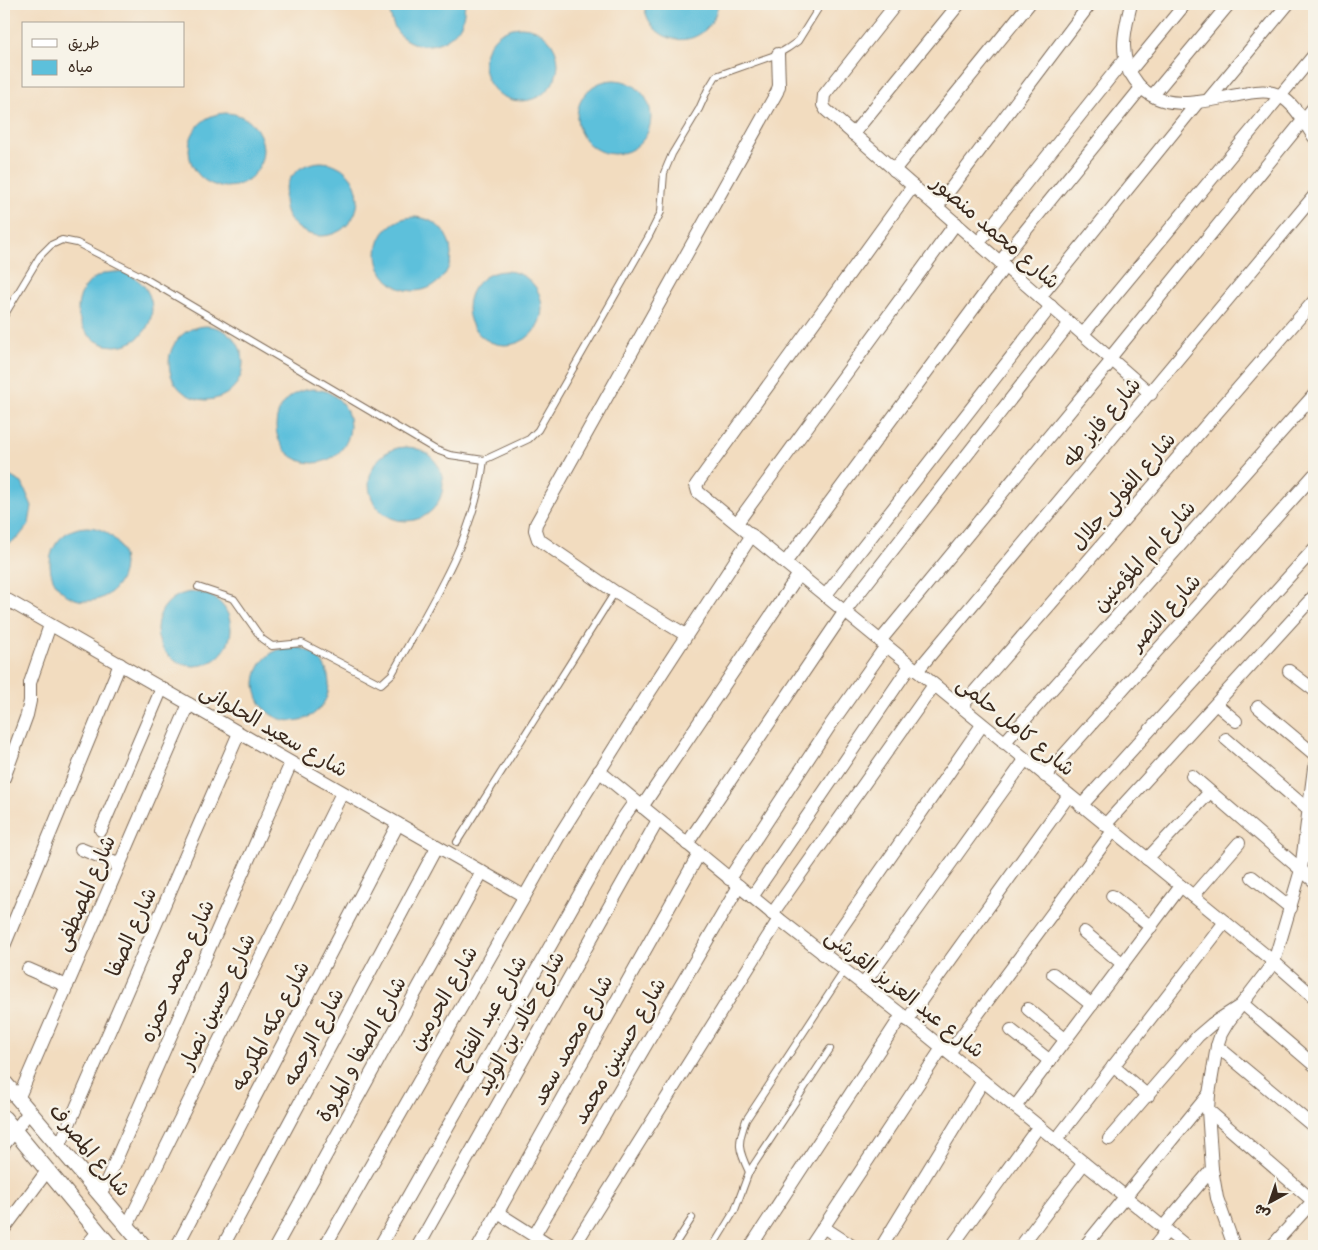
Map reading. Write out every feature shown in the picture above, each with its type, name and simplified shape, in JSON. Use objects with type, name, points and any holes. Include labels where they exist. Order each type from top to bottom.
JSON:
[{"type":"street","name":"شارع محمد منصور","points":[[896,4],[824,95],[826,110],[1151,394]]},
{"type":"street","points":[[853,134],[959,4]]},
{"type":"street","points":[[894,170],[1029,4]]},
{"type":"street","points":[[938,207],[1090,4]]},
{"type":"street","points":[[1132,4],[1126,25],[1127,66],[1141,88],[1168,102],[1203,101],[1257,92],[1269,92],[1280,96],[1303,120],[1314,137]]},
{"type":"street","points":[[978,243],[1127,66],[1185,4]]},
{"type":"street","points":[[1153,95],[1229,4]]},
{"type":"street","points":[[1040,297],[1203,101],[1288,4]]},
{"type":"street","points":[[686,635],[615,592],[538,539],[536,524],[777,92],[779,86],[778,54]]},
{"type":"street","points":[[1083,334],[1314,54]]},
{"type":"street","points":[[785,563],[1002,264],[1141,88]]},
{"type":"street","name":"شارع حسنين محمد","points":[[534,1236],[734,882],[816,747],[883,643],[1314,107]]},
{"type":"street","name":"شارع كامل حلمى","points":[[913,186],[696,485],[698,492],[1004,743],[1312,991]]},
{"type":"street","name":"شارع فايز طه","points":[[752,897],[914,668],[1151,394],[1314,196]]},
{"type":"street","points":[[737,523],[956,223]]},
{"type":"street","name":"شارع الفولى جلال","points":[[961,708],[1314,301]]},
{"type":"street","points":[[825,596],[1051,306]]},
{"type":"street","points":[[687,844],[844,612],[1070,323]]},
{"type":"street","name":"شارع ام المؤمنين","points":[[1004,743],[1314,395]]},
{"type":"street","name":"شارع النصر","points":[[1045,776],[1314,475]]},
{"type":"street","name":"شارع الحرمين","points":[[325,1246],[524,896],[598,771],[752,535]]},
{"type":"street","points":[[1082,806],[1314,549]]},
{"type":"street","name":"شارع عبد الفتاح","points":[[380,1246],[621,821],[638,804],[799,574]]},
{"type":"street","points":[[811,1246],[946,1050],[1109,828],[1216,704],[1314,596]]},
{"type":"street","name":"شارع سعيد الحلوانى","points":[[4,598],[524,896]]},
{"type":"street","points":[[4,778],[27,715],[30,701],[30,683],[50,625]]},
{"type":"street","points":[[4,946],[120,664]]},
{"type":"street","points":[[1289,671],[1314,690]]},
{"type":"street","points":[[574,1246],[776,916],[934,685]]},
{"type":"street","points":[[101,830],[162,688]]},
{"type":"street","name":"شارع المصطفى","points":[[18,1099],[118,864],[189,704]]},
{"type":"street","points":[[1216,704],[1236,721]]},
{"type":"street","points":[[1258,706],[1314,754]]},
{"type":"street","points":[[823,954],[982,725]]},
{"type":"street","name":"شارع الصفا","points":[[59,1148],[239,733]]},
{"type":"street","points":[[1226,739],[1312,812]]},
{"type":"street","points":[[863,985],[1025,760]]},
{"type":"street","name":"شارع محمد حمزه","points":[[100,1196],[291,763]]},
{"type":"street","points":[[1234,1246],[1217,1198],[1212,1169],[1208,1110],[1217,1046],[1228,1022],[1274,962],[1301,870],[1312,812],[1314,768]]},
{"type":"street","name":"شارع عبد العزيز القرشى","points":[[598,771],[844,971],[946,1050],[1186,1246]]},
{"type":"street","points":[[1192,776],[1314,881]]},
{"type":"street","name":"شارع حسين نصار","points":[[127,1226],[342,792]]},
{"type":"street","points":[[1147,859],[1210,792]]},
{"type":"street","points":[[751,1246],[905,1017],[1069,795]]},
{"type":"street","name":"شارع خالد بن الوليد","points":[[418,1246],[658,820]]},
{"type":"street","name":"شارع مكه المكرمه","points":[[177,1246],[398,824]]},
{"type":"street","points":[[1193,896],[1239,843]]},
{"type":"street","name":"شارع الرحمه","points":[[223,1246],[437,847]]},
{"type":"street","points":[[81,849],[118,864]]},
{"type":"street","name":"شارع محمد سعد","points":[[480,1246],[699,854]]},
{"type":"street","name":"شارع الصفا و المروة","points":[[276,1246],[482,872]]},
{"type":"street","points":[[1252,877],[1291,908]]},
{"type":"street","points":[[1015,1107],[1181,886]]},
{"type":"street","points":[[1112,896],[1151,927]]},
{"type":"street","points":[[1056,1140],[1225,922]]},
{"type":"street","points":[[1084,932],[1123,964]]},
{"type":"street","points":[[28,969],[67,986]]},
{"type":"street","points":[[1053,974],[1092,1005]]},
{"type":"street","points":[[1243,1004],[1314,1066]]},
{"type":"street","points":[[1109,1139],[1198,1036],[1212,1024],[1243,1004]]},
{"type":"street","points":[[1028,1009],[1066,1040]]},
{"type":"street","points":[[1011,1030],[1050,1062]]},
{"type":"street","points":[[1217,1046],[1314,1127]]},
{"type":"street","points":[[1113,1066],[1148,1096]]},
{"type":"street","points":[[882,1246],[983,1081]]},
{"type":"street","name":"شارع المصرف","points":[[4,1082],[144,1246]]},
{"type":"street","points":[[1085,1246],[1209,1094]]},
{"type":"street","points":[[1208,1110],[1312,1206],[1276,1245]]},
{"type":"street","points":[[4,1145],[29,1112]]},
{"type":"street","points":[[4,1118],[110,1246]]},
{"type":"street","points":[[952,1246],[1039,1126]]},
{"type":"street","points":[[1022,1246],[1084,1163]]},
{"type":"street","points":[[1155,1246],[1165,1229],[1212,1169]]},
{"type":"street","points":[[4,1230],[47,1171]]},
{"type":"street","points":[[498,1213],[550,1246]]},
{"type":"street","points":[[823,1228],[852,1246]]},
{"type":"street","points":[[86,1246],[98,1232]]},
{"type":"lane","points":[[4,316],[40,256],[51,245],[62,240],[78,243],[142,276],[436,450],[450,455],[484,460],[529,439],[538,430],[649,236],[661,212],[664,173],[672,154],[716,76],[778,54],[798,40],[821,4]]},
{"type":"lane","points":[[198,587],[234,599],[262,639],[272,646],[302,643],[381,684],[392,674],[452,566],[468,526],[482,477],[484,460]]},
{"type":"lane","points":[[457,842],[615,592]]},
{"type":"lane","points":[[750,1172],[740,1153],[742,1131],[746,1120],[844,971]]},
{"type":"lane","points":[[713,1246],[735,1210],[750,1172],[830,1049]]},
{"type":"lane","points":[[674,1246],[692,1218]]},
{"type":"water","points":[[389,4],[465,4],[462,22],[456,31],[442,42],[425,45],[409,41],[401,36],[395,29],[392,21]]},
{"type":"water","points":[[644,4],[718,4],[713,20],[704,31],[692,38],[680,40],[668,37],[657,30],[648,19]]},
{"type":"water","points":[[514,27],[528,27],[542,33],[552,43],[558,57],[556,78],[542,95],[528,101],[514,101],[500,95],[490,85],[484,71],[484,57],[490,43],[500,33]]},
{"type":"water","points":[[607,80],[621,80],[635,86],[645,96],[651,110],[649,131],[635,148],[621,154],[607,154],[593,148],[583,138],[577,124],[577,110],[583,96],[593,86]]},
{"type":"water","points":[[219,113],[233,113],[247,119],[257,129],[263,143],[261,164],[247,181],[233,187],[219,187],[205,181],[195,171],[189,157],[189,143],[195,129],[205,119]]},
{"type":"water","points":[[314,162],[328,162],[342,168],[352,178],[358,192],[356,213],[342,230],[328,236],[314,236],[300,230],[290,220],[284,206],[284,192],[290,178],[300,168]]},
{"type":"water","points":[[407,217],[421,217],[435,223],[445,233],[451,247],[449,268],[435,285],[421,291],[407,291],[393,285],[383,275],[377,261],[377,247],[383,233],[393,223]]},
{"type":"water","points":[[498,271],[512,271],[526,277],[536,287],[542,301],[540,322],[526,339],[512,345],[498,345],[484,339],[474,329],[468,315],[468,301],[474,287],[484,277]]},
{"type":"water","points":[[108,272],[122,272],[136,278],[146,288],[152,302],[150,323],[136,340],[122,346],[108,346],[94,340],[84,330],[78,316],[78,302],[84,288],[94,278]]},
{"type":"water","points":[[199,326],[213,326],[227,332],[237,342],[243,356],[241,377],[227,394],[213,400],[199,400],[185,394],[175,384],[169,370],[169,356],[175,342],[185,332]]},
{"type":"water","points":[[306,389],[320,389],[334,395],[344,405],[350,419],[348,440],[334,457],[320,463],[306,463],[292,457],[282,447],[276,433],[276,419],[282,405],[292,395]]},
{"type":"water","points":[[399,447],[413,447],[427,453],[437,463],[443,477],[441,498],[427,515],[413,521],[399,521],[385,515],[375,505],[369,491],[369,477],[375,463],[385,453]]},
{"type":"water","points":[[4,473],[22,483],[32,506],[29,524],[18,538],[4,546]]},
{"type":"water","points":[[80,527],[94,527],[108,533],[118,543],[124,557],[122,578],[108,595],[94,601],[80,601],[66,595],[56,585],[50,571],[50,557],[56,543],[66,533]]},
{"type":"water","points":[[187,592],[201,592],[215,598],[225,608],[231,622],[229,643],[215,660],[201,666],[187,666],[173,660],[163,650],[157,636],[157,622],[163,608],[173,598]]},
{"type":"water","points":[[285,647],[299,647],[313,653],[323,663],[329,677],[327,698],[313,715],[299,721],[285,721],[271,715],[261,705],[255,691],[255,677],[261,663],[271,653]]}]
